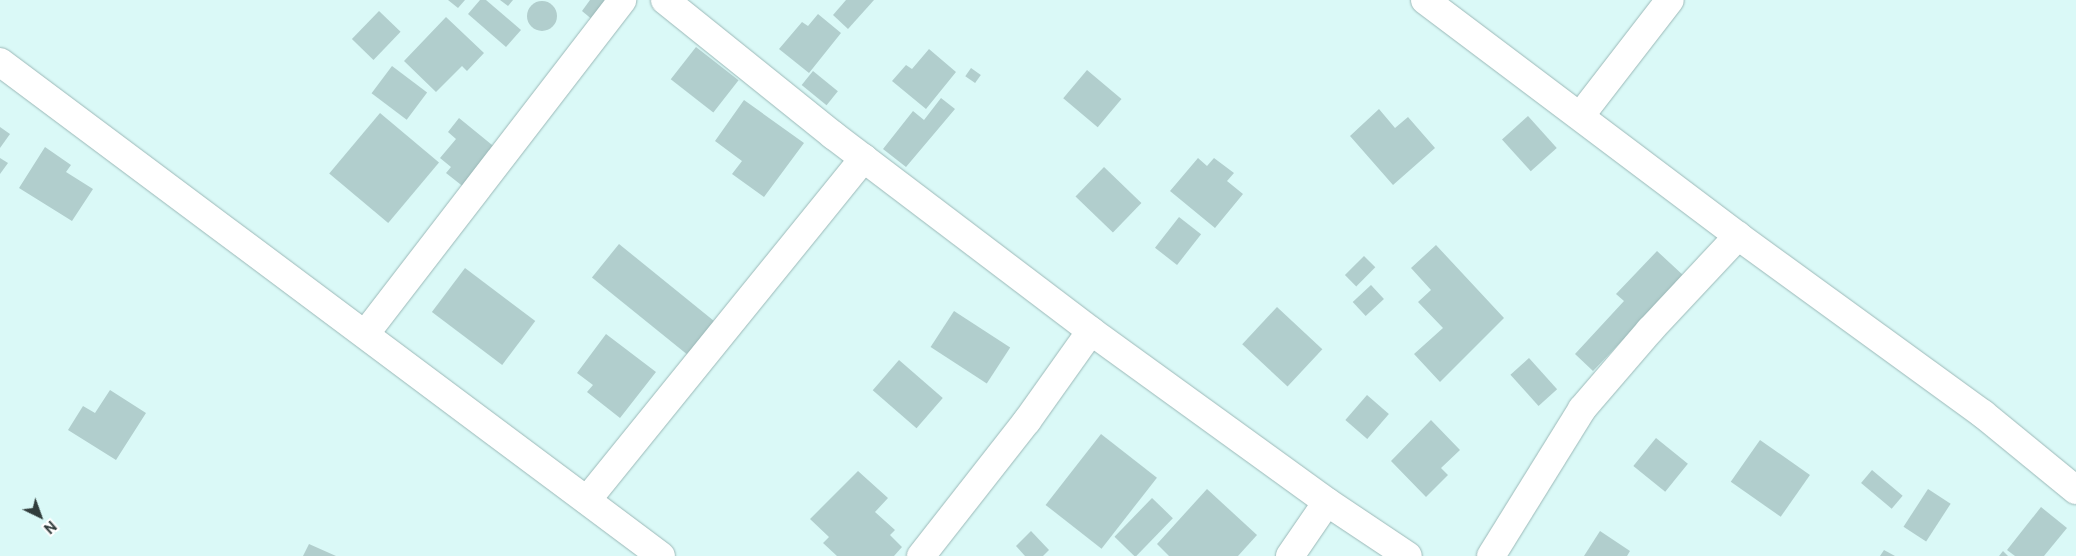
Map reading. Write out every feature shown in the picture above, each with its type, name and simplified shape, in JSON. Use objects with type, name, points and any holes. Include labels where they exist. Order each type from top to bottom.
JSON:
[{"type":"street","points":[[366,333],[622,0]]},
{"type":"street","points":[[665,0],[864,158],[1092,331],[1328,502],[1408,556]]},
{"type":"street","points":[[1424,0],[1581,115],[1738,236],[1983,414],[2076,490]]},
{"type":"street","points":[[1581,115],[1670,0]]},
{"type":"street","points":[[0,62],[366,333],[661,556]]},
{"type":"street","points":[[588,500],[864,158]]},
{"type":"street","points":[[1491,556],[1582,409],[1650,330],[1738,236]]},
{"type":"street","points":[[920,556],[1027,421],[1092,331]]},
{"type":"street","points":[[1290,556],[1328,502]]},
{"type":"building","points":[[448,0],[465,0],[458,8]]},
{"type":"building","points":[[480,0],[486,0],[521,30],[506,47],[468,14]]},
{"type":"building","points":[[500,0],[513,0],[508,6]]},
{"type":"building","points":[[590,0],[610,0],[600,26],[582,11]]},
{"type":"building","points":[[846,0],[874,0],[848,29],[833,15]]},
{"type":"building","points":[[542,1],[548,2],[556,10],[556,22],[548,30],[542,31],[536,30],[528,22],[527,16],[528,10],[536,2]]},
{"type":"building","points":[[379,11],[401,32],[373,60],[352,39]]},
{"type":"building","points":[[818,14],[841,33],[809,73],[779,49],[802,22],[808,26]]},
{"type":"building","points":[[446,17],[484,53],[467,71],[462,66],[436,92],[404,61]]},
{"type":"building","points":[[696,47],[739,80],[713,113],[671,79]]},
{"type":"building","points":[[929,49],[956,72],[926,109],[892,81],[906,65],[912,69]]},
{"type":"building","points":[[392,66],[427,92],[407,120],[372,93]]},
{"type":"building","points":[[971,68],[981,75],[975,83],[965,76]]},
{"type":"building","points":[[1087,70],[1121,99],[1098,127],[1063,98]]},
{"type":"building","points":[[813,71],[838,91],[827,105],[802,85]]},
{"type":"building","points":[[941,98],[955,109],[906,167],[883,149],[913,111],[924,120]]},
{"type":"building","points":[[744,100],[804,143],[764,197],[732,174],[742,161],[715,141]]},
{"type":"building","points":[[1379,109],[1395,128],[1408,117],[1435,148],[1393,185],[1350,136]]},
{"type":"building","points":[[380,113],[439,162],[388,223],[329,174]]},
{"type":"building","points":[[1528,116],[1557,148],[1531,171],[1502,139]]},
{"type":"building","points":[[459,118],[497,149],[465,188],[446,173],[451,167],[440,158],[456,139],[448,132]]},
{"type":"building","points":[[0,127],[10,134],[0,148]]},
{"type":"building","points":[[45,147],[71,165],[66,172],[93,189],[72,221],[19,188]]},
{"type":"building","points":[[0,158],[8,163],[0,174]]},
{"type":"building","points":[[1198,158],[1207,166],[1214,158],[1234,173],[1227,181],[1243,194],[1215,228],[1170,191]]},
{"type":"building","points":[[1104,167],[1141,203],[1113,233],[1076,196]]},
{"type":"building","points":[[1179,217],[1201,234],[1177,265],[1155,248]]},
{"type":"building","points":[[619,244],[719,325],[692,359],[592,277]]},
{"type":"building","points":[[1436,245],[1504,318],[1440,382],[1414,354],[1443,328],[1418,302],[1431,290],[1411,268]]},
{"type":"building","points":[[1657,251],[1684,276],[1593,371],[1575,354],[1624,301],[1616,294]]},
{"type":"building","points":[[1364,256],[1375,267],[1356,286],[1345,275]]},
{"type":"building","points":[[465,268],[535,321],[502,365],[432,312]]},
{"type":"building","points":[[1371,285],[1384,299],[1366,316],[1353,302]]},
{"type":"building","points":[[1277,307],[1322,349],[1288,387],[1242,344]]},
{"type":"building","points":[[954,311],[1010,347],[987,384],[931,347]]},
{"type":"building","points":[[606,334],[656,372],[620,418],[587,392],[593,385],[577,373]]},
{"type":"building","points":[[1529,358],[1557,389],[1539,406],[1510,375]]},
{"type":"building","points":[[899,360],[943,398],[917,428],[873,390]]},
{"type":"building","points":[[110,390],[146,413],[116,460],[68,430],[83,406],[95,413]]},
{"type":"building","points":[[1367,395],[1389,414],[1367,439],[1345,420]]},
{"type":"building","points":[[1431,420],[1460,450],[1441,468],[1448,475],[1426,497],[1391,461]]},
{"type":"building","points":[[1101,434],[1157,478],[1102,549],[1046,505]]},
{"type":"building","points":[[1656,438],[1688,464],[1665,492],[1633,466]]},
{"type":"building","points":[[1760,440],[1810,475],[1781,517],[1731,482]]},
{"type":"building","points":[[1872,470],[1903,496],[1892,509],[1861,483]]},
{"type":"building","points":[[858,471],[888,498],[875,512],[895,530],[890,535],[902,547],[894,556],[837,556],[823,543],[829,537],[810,519]]},
{"type":"building","points":[[1207,489],[1257,535],[1238,556],[1169,556],[1157,544]]},
{"type":"building","points":[[1928,489],[1951,504],[1926,541],[1903,527]]},
{"type":"building","points":[[1152,498],[1173,518],[1136,556],[1114,537]]},
{"type":"building","points":[[2041,507],[2067,528],[2044,556],[2015,556],[2007,550]]},
{"type":"building","points":[[1031,531],[1049,550],[1043,556],[1025,556],[1016,546]]},
{"type":"building","points":[[1600,531],[1630,551],[1627,556],[1584,556]]},
{"type":"building","points":[[309,544],[336,556],[303,556]]},
{"type":"building","points":[[1884,550],[1895,556],[1880,556]]},
{"type":"building","points":[[2003,551],[2008,556],[1999,556]]}]
